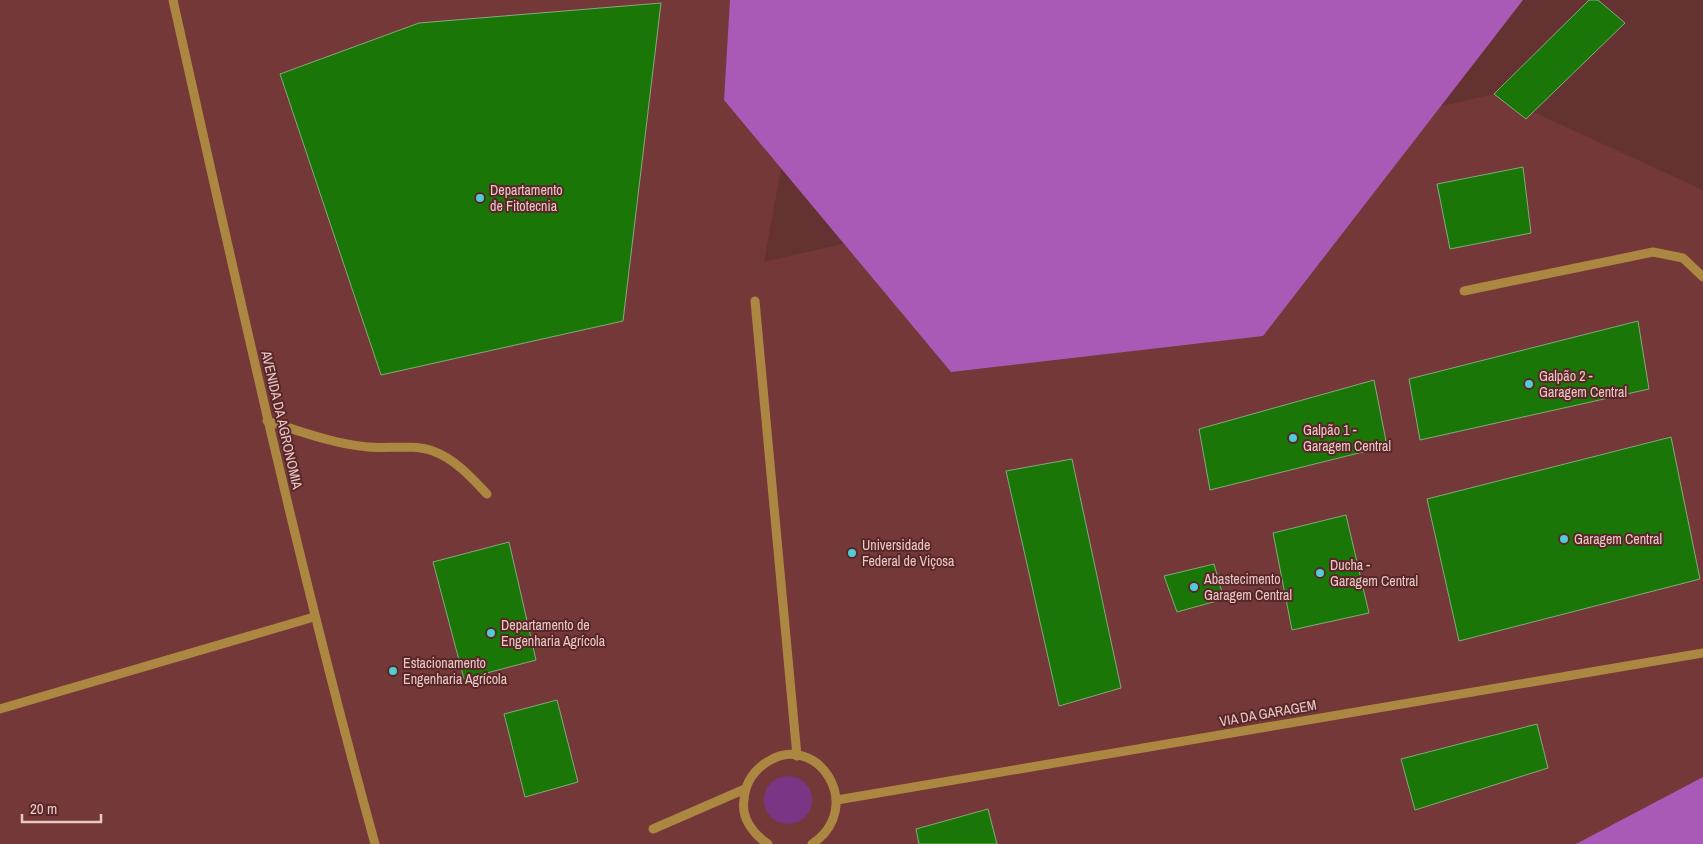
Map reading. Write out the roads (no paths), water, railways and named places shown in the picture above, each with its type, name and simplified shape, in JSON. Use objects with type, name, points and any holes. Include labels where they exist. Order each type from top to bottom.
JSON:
[{"type":"street","name":"AVENIDA DA AGRONOMIA","points":[[173,0],[267,421],[314,617],[375,844]]},
{"type":"street","points":[[1464,291],[1653,252],[1683,258],[1703,277]]},
{"type":"street","points":[[755,301],[797,756]]},
{"type":"street","points":[[267,421],[333,442],[369,447],[400,447],[433,451],[454,463],[487,494]]},
{"type":"street","points":[[0,708],[314,617]]},
{"type":"street","name":"VIA DA GARAGEM","points":[[837,800],[1703,653]]},
{"type":"street","points":[[768,844],[750,828],[745,816],[743,803],[745,789],[750,777],[759,767],[771,760],[797,756],[810,759],[821,767],[830,777],[837,800],[836,816],[830,828],[812,844]]},
{"type":"street","points":[[652,829],[745,789]]},
{"type":"place","name":"Departamento de Fitotecnia","points":[[480,198]]},
{"type":"place","name":"Galpão 2 - Garagem Central","points":[[1529,384]]},
{"type":"place","name":"Galpão 1 - Garagem Central","points":[[1293,438]]},
{"type":"place","name":"Garagem Central","points":[[1564,539]]},
{"type":"place","name":"Universidade Federal de Viçosa","points":[[852,553]]},
{"type":"place","name":"Ducha - Garagem Central","points":[[1320,573]]},
{"type":"place","name":"Abastecimento Garagem Central","points":[[1194,587]]},
{"type":"place","name":"Departamento de Engenharia Agrícola","points":[[491,633]]},
{"type":"place","name":"Estacionamento Engenharia Agrícola","points":[[393,671]]}]
